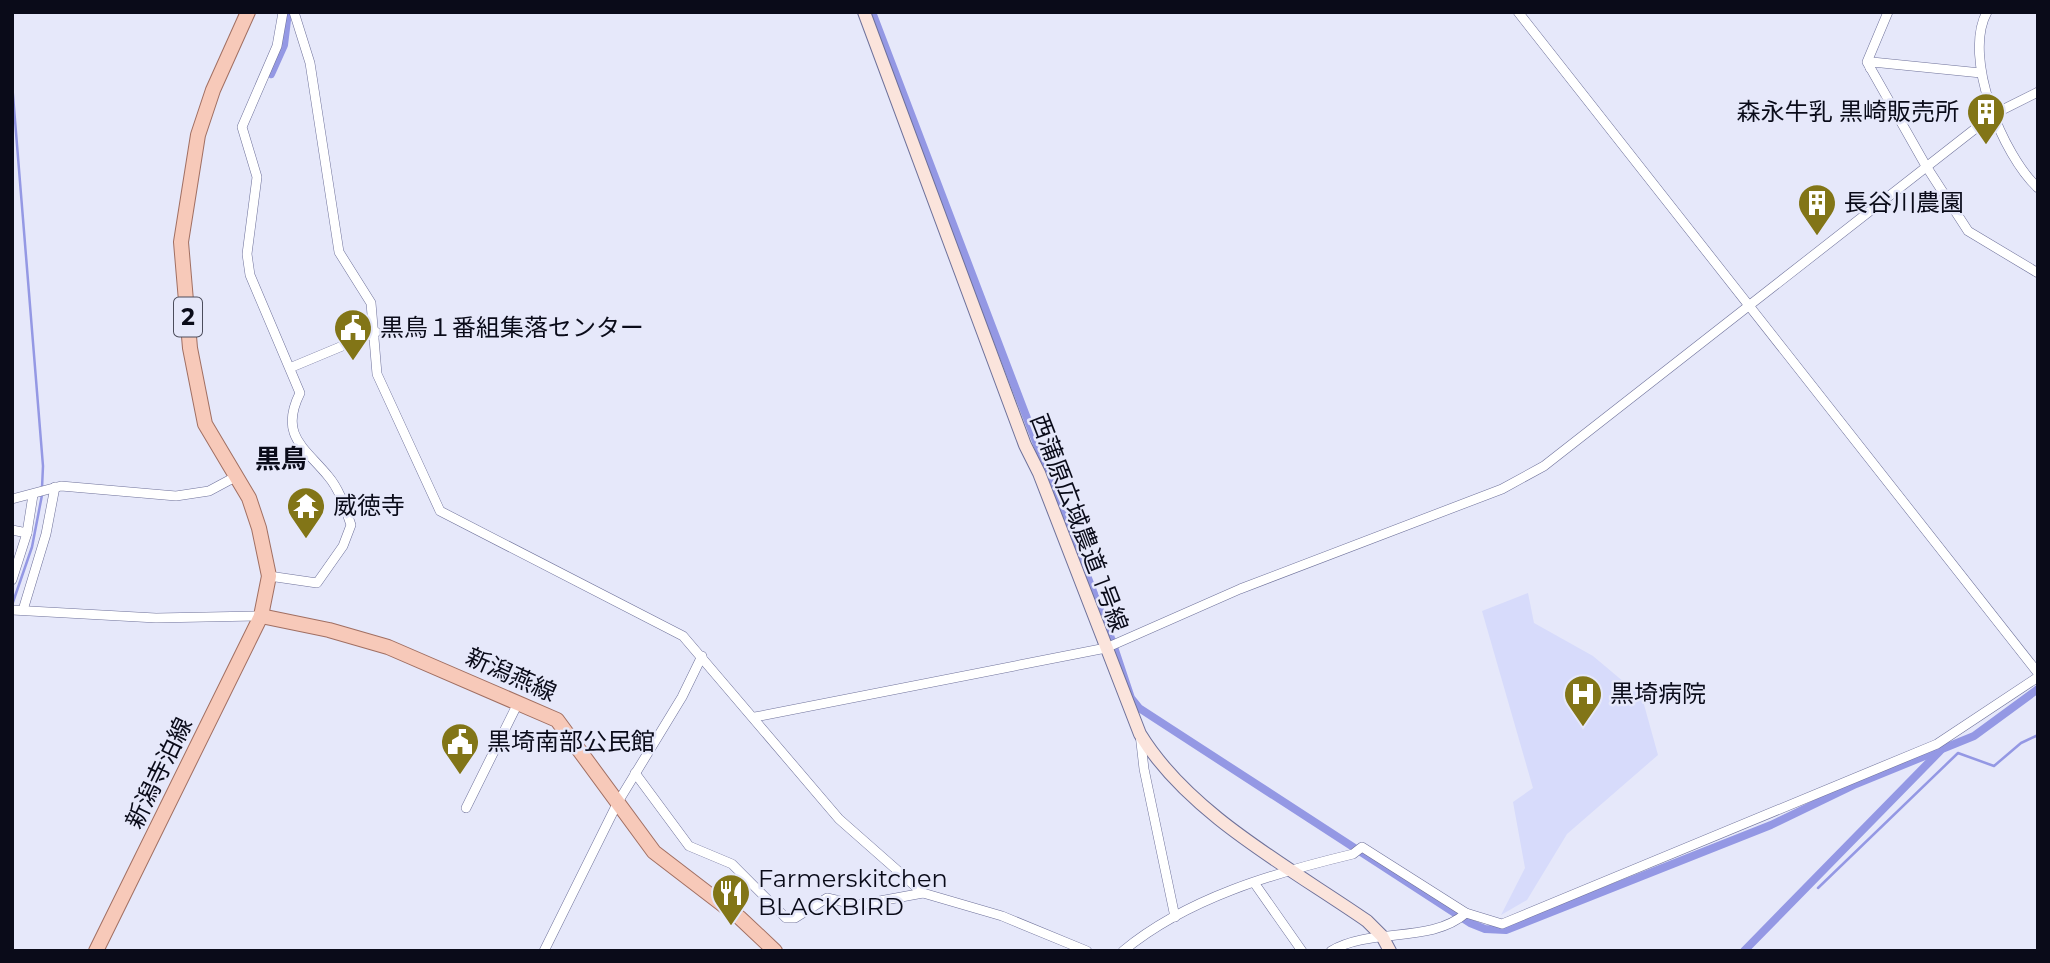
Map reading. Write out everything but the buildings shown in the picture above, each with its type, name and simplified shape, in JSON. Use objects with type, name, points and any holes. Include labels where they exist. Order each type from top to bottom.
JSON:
[{"type":"main road","name":"2","points":[[248,12],[201,124],[181,242],[196,386],[205,424],[250,498],[259,528],[269,576],[261,615]]},
{"type":"main road","name":"新潟燕線","points":[[261,615],[361,638],[557,720],[654,852],[740,918],[775,951]]},
{"type":"main road","name":"新潟寺泊線","points":[[96,951],[261,615]]},
{"type":"street","points":[[269,576],[317,583],[343,546],[351,525],[340,494],[329,477],[302,450],[292,433],[294,404],[300,393],[292,367],[250,275],[247,254],[257,177],[242,127],[277,46],[284,12]]},
{"type":"street","points":[[294,12],[310,68],[339,252],[371,303],[376,332],[377,374],[440,511],[683,636],[755,717],[839,819],[923,893],[1002,916],[1087,951]]},
{"type":"street","name":"西蒲原広域農道 1号線","points":[[864,12],[1021,433],[1140,734],[1178,785],[1203,807],[1367,921],[1382,936],[1390,951]]},
{"type":"street","points":[[1123,951],[1175,917],[1231,890],[1353,854],[1362,847],[1466,914],[1502,923],[1937,744],[2038,675],[1518,12]]},
{"type":"street","points":[[1888,12],[1868,54],[1870,68],[1926,166],[1968,231],[2038,273]]},
{"type":"street","points":[[1987,12],[1979,40],[1981,73],[1994,114],[2015,157],[2038,188]]},
{"type":"street","points":[[1870,68],[1872,62],[1981,73]]},
{"type":"street","points":[[755,717],[1106,648],[1240,589],[1502,489],[1544,466],[1994,114],[2038,92]]},
{"type":"street","points":[[292,367],[376,332]]},
{"type":"street","points":[[12,499],[75,485],[176,496],[209,491],[237,477]]},
{"type":"street","points":[[53,488],[46,534],[18,610],[156,618],[261,615]]},
{"type":"street","points":[[12,580],[27,533],[35,494]]},
{"type":"street","points":[[12,530],[27,533]]},
{"type":"street","points":[[544,951],[618,802],[682,697],[702,656]]},
{"type":"street","points":[[466,808],[518,702]]},
{"type":"street","points":[[1140,734],[1144,769],[1175,917]]},
{"type":"street","points":[[635,773],[689,846],[732,864],[786,918],[795,918],[827,898],[858,905],[923,893]]},
{"type":"street","points":[[1255,884],[1301,951]]},
{"type":"street","points":[[1331,951],[1382,936],[1453,925],[1466,914]]},
{"type":"shaded area","name":"黒埼病院","points":[[1528,593],[1534,623],[1593,656],[1637,693],[1643,701],[1658,755],[1567,834],[1527,900],[1501,915],[1525,868],[1513,802],[1533,788],[1482,611]]},
{"type":"waterway","points":[[271,74],[284,45],[288,12]]},
{"type":"waterway","points":[[872,12],[1112,641],[1131,698],[1139,708],[1470,923],[1485,929],[1506,930],[1771,825],[1856,784],[1974,736],[2038,689]]},
{"type":"waterway","points":[[12,83],[43,466],[42,488]]},
{"type":"waterway","points":[[12,605],[32,547],[42,495]]},
{"type":"waterway","points":[[1818,888],[1958,753],[1994,766],[2021,743],[2038,735]]},
{"type":"waterway","points":[[1744,951],[1940,751]]},
{"type":"place","name":"森永牛乳 黒崎販売所","points":[[1986,146]]},
{"type":"place","name":"長谷川農園","points":[[1817,237]]},
{"type":"place","name":"黒鳥１番組集落センター","points":[[353,362]]},
{"type":"place","name":"威徳寺","points":[[306,540]]},
{"type":"place","name":"黒埼病院","points":[[1583,728]]},
{"type":"place","name":"黒埼南部公民館","points":[[460,776]]},
{"type":"place","name":"Farmerskitchen BLACKBIRD","points":[[731,927]]},
{"type":"district","name":"黒鳥","points":[[281,459]]}]
